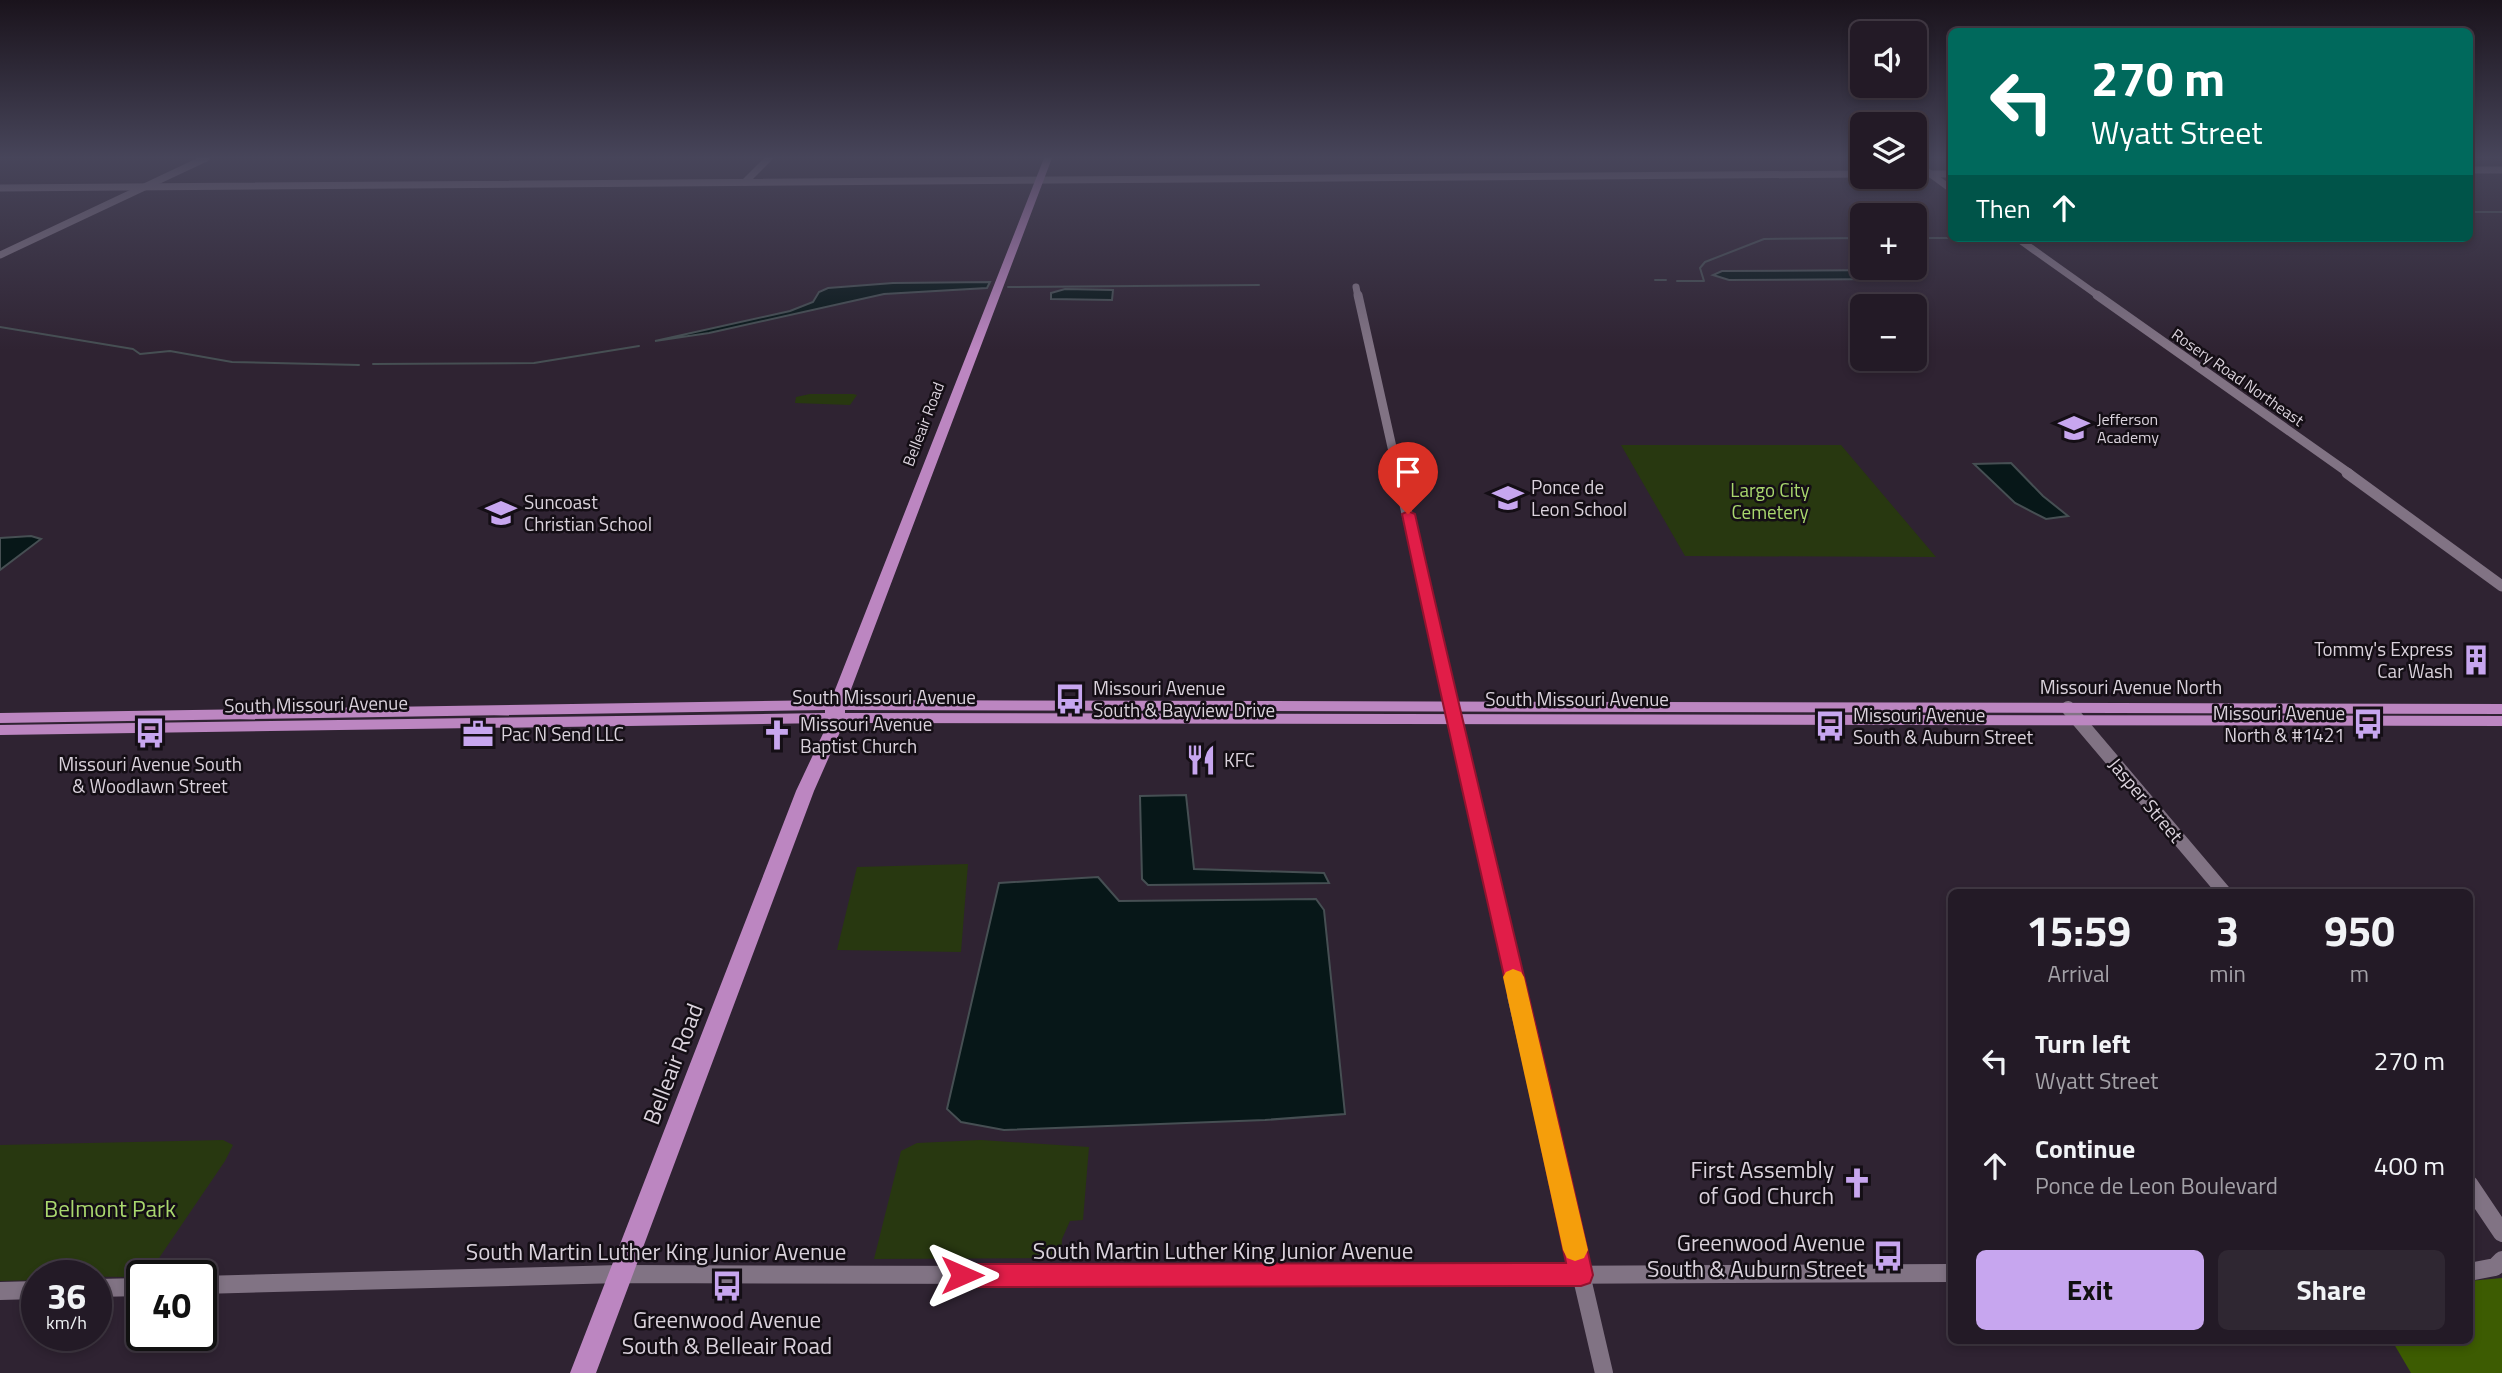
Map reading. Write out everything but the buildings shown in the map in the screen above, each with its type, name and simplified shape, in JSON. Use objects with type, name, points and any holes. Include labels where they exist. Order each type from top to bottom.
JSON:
[{"type":"main road","name":"Belleair Road","points":[[583,1373],[1023,222]]},
{"type":"main road","name":"South Missouri Avenue","points":[[0,718],[714,705],[834,714]]},
{"type":"main road","name":"Missouri Avenue North","points":[[1763,715],[2500,713]]},
{"type":"main road","name":"South Missouri Avenue","points":[[0,730],[834,714],[1763,715]]},
{"type":"main road","name":"Missouri Avenue North","points":[[2073,714],[2285,721],[2385,715]]},
{"type":"street","points":[[0,255],[69,222]]},
{"type":"street","name":"Rosery Road Northeast","points":[[2023,242],[2442,540],[2502,578]]},
{"type":"street","points":[[1356,287],[1604,1373]]},
{"type":"street","name":"Rosery Road Northeast","points":[[2442,540],[2454,552],[2502,586]]},
{"type":"street","name":"Jasper Street","points":[[2073,714],[2221,889]]},
{"type":"street","points":[[2473,1190],[2502,1233]]},
{"type":"street","points":[[2473,1271],[2495,1267],[2502,1260]]},
{"type":"street","name":"South Martin Luther King Junior Avenue","points":[[217,1285],[620,1274],[1948,1273]]},
{"type":"street","points":[[0,1291],[21,1290]]},
{"type":"green space","points":[[810,394],[857,395],[850,405],[795,403],[796,397]]},
{"type":"green space","name":"Largo City Cemetery","points":[[1621,445],[1841,445],[1936,557],[1685,556]]},
{"type":"green space","points":[[968,864],[961,952],[837,950],[857,867]]},
{"type":"green space","name":"Belmont Park","points":[[223,1140],[233,1145],[158,1260],[126,1260],[126,1277],[112,1277],[112,1260],[21,1260],[21,1280],[0,1281],[0,1145]]},
{"type":"green space","points":[[981,1140],[1089,1147],[1083,1220],[1070,1221],[1062,1239],[1061,1258],[874,1259],[901,1151],[917,1143]]},
{"type":"green space","points":[[2502,1278],[2502,1373],[2411,1373],[2394,1344],[2473,1344],[2473,1281]]},
{"type":"shaded area","points":[[1850,270],[1850,279],[1729,280],[1713,275],[1722,271]]},
{"type":"shaded area","points":[[990,282],[987,288],[884,294],[709,333],[655,341],[790,311],[813,302],[819,292],[828,288],[893,283]]},
{"type":"shaded area","points":[[1065,289],[1113,290],[1112,300],[1051,299],[1051,293]]},
{"type":"shaded area","points":[[2011,463],[2043,496],[2068,516],[2046,519],[2015,503],[1974,464]]},
{"type":"shaded area","points":[[31,536],[41,539],[0,570],[0,538]]},
{"type":"shaded area","points":[[1186,795],[1194,869],[1324,873],[1329,883],[1148,885],[1142,879],[1140,796]]},
{"type":"shaded area","points":[[1098,877],[1119,901],[1316,899],[1324,910],[1345,1114],[1265,1120],[1004,1130],[961,1122],[947,1109],[999,883]]},
{"type":"waterway","points":[[1677,281],[1704,281],[1700,268],[1705,262],[1764,239],[1850,238]]},
{"type":"waterway","points":[[1927,238],[1948,238]]},
{"type":"waterway","points":[[1655,280],[1666,280]]},
{"type":"waterway","points":[[1008,287],[1259,285]]},
{"type":"waterway","points":[[0,327],[133,349],[140,354],[170,351],[232,362],[359,365]]},
{"type":"waterway","points":[[373,364],[534,363],[639,346]]},
{"type":"slow traffic","points":[[1513,977],[1575,1250]]},
{"type":"place","name":"Jefferson Academy","points":[[2074,428]]},
{"type":"place","name":"Ponce de Leon School","points":[[1508,498]]},
{"type":"place","name":"Suncoast Christian School","points":[[501,513]]},
{"type":"place","name":"Tommy's Express Car Wash","points":[[2476,660]]},
{"type":"place","name":"Missouri Avenue South & Bayview Drive","points":[[1070,699]]},
{"type":"place","name":"Missouri Avenue North & #1421","points":[[2368,724]]},
{"type":"place","name":"Missouri Avenue South & Auburn Street","points":[[1830,726]]},
{"type":"place","name":"Missouri Avenue South & Woodlawn Street","points":[[150,733]]},
{"type":"place","name":"Pac N Send LLC","points":[[478,734]]},
{"type":"place","name":"Missouri Avenue Baptist Church","points":[[777,735]]},
{"type":"place","name":"KFC","points":[[1201,760]]},
{"type":"place","name":"First Assembly of God Church","points":[[1857,1183]]},
{"type":"place","name":"Greenwood Avenue South & Auburn Street","points":[[1888,1256]]},
{"type":"place","name":"Greenwood Avenue South & Belleair Road","points":[[727,1286]]},
{"type":"route","points":[[962,1275],[1581,1275],[1408,514]]}]
